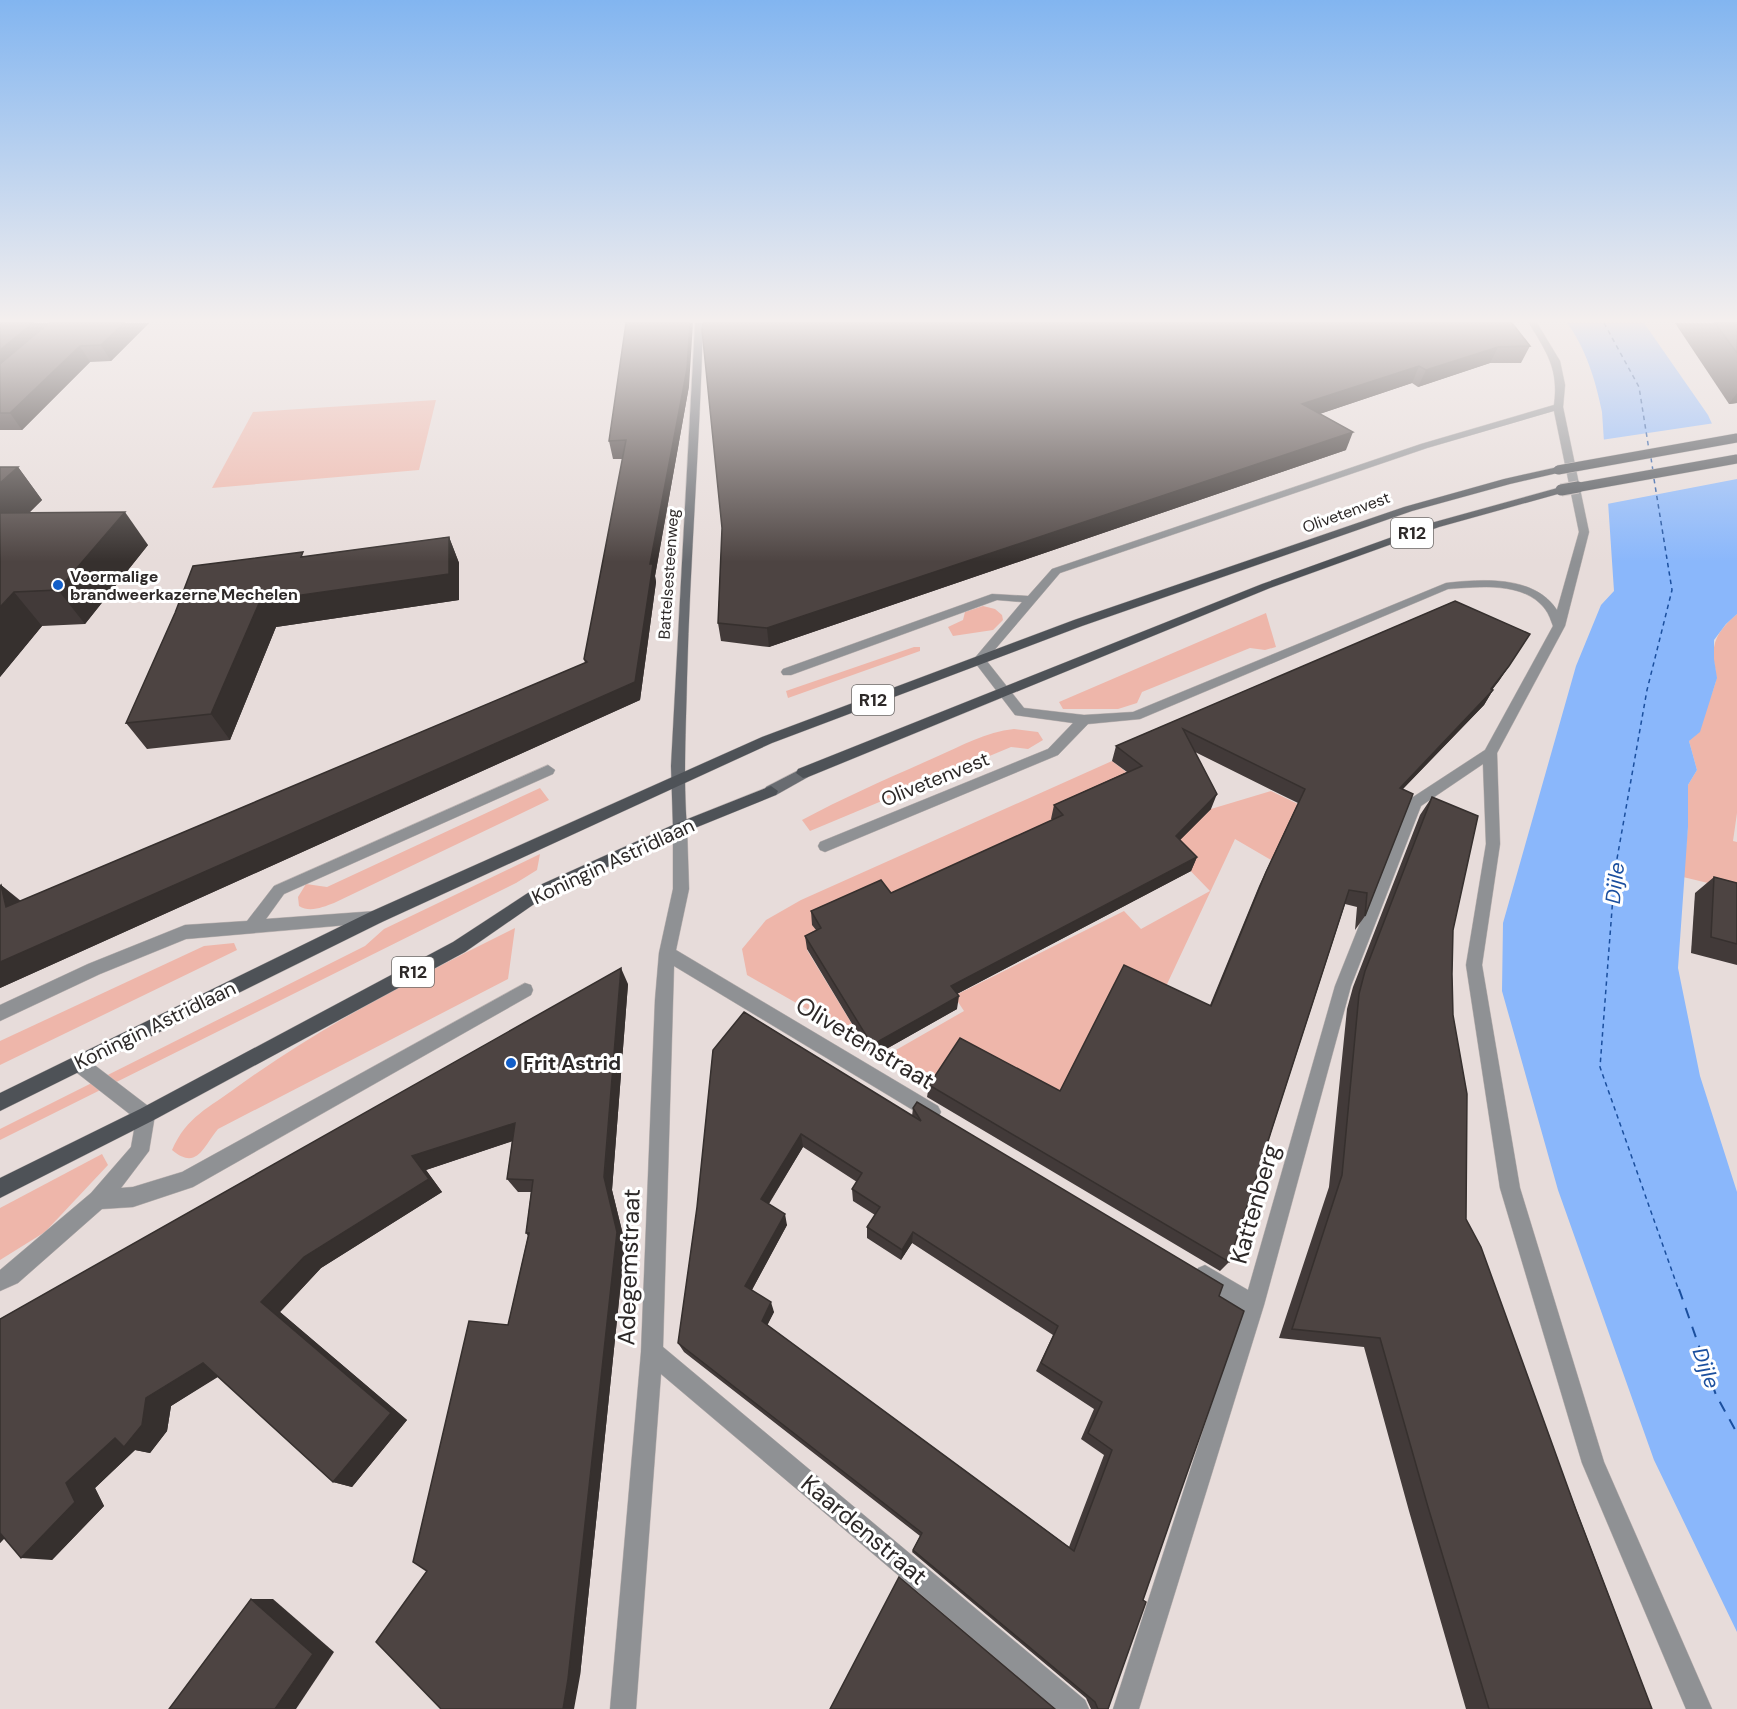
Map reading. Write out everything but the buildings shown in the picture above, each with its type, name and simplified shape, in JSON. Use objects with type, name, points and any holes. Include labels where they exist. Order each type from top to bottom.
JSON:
[{"type":"main road","name":"Battelsesteenweg","points":[[680,828],[676,780],[681,639],[697,403]]},
{"type":"main road","name":"Olivetenvest","points":[[767,740],[1095,617],[1408,509],[1508,481],[1558,470],[1737,438]]},
{"type":"main road","name":"R12","points":[[1003,692],[1266,586],[1445,522],[1561,490],[1737,459]]},
{"type":"main road","name":"Koningin Astridlaan","points":[[0,1188],[146,1115],[459,947],[545,889],[680,828],[771,791],[803,773],[1003,692]]},
{"type":"main road","name":"Koningin Astridlaan","points":[[0,1102],[376,917],[767,740]]},
{"type":"street","points":[[1559,403],[1584,532],[1559,626],[1490,753],[1493,844],[1474,965],[1510,1188],[1593,1463],[1699,1709]]},
{"type":"street","name":"Olivetenvest","points":[[979,660],[1056,571],[1424,446],[1558,407]]},
{"type":"street","points":[[979,660],[1020,712],[1084,720],[1135,716],[1446,586],[1484,582],[1525,591],[1549,606],[1559,626]]},
{"type":"street","points":[[787,672],[996,596],[1032,600]]},
{"type":"street","name":"Olivetenvest","points":[[825,846],[1053,752],[1084,720]]},
{"type":"street","name":"Kattenberg","points":[[1126,1709],[1254,1305],[1342,986],[1415,803],[1490,753]]},
{"type":"street","points":[[251,927],[279,890],[548,770]]},
{"type":"street","name":"Adegemstraat","points":[[623,1709],[652,1352],[662,1011],[667,953],[681,889],[680,828]]},
{"type":"street","name":"Koningin Astridlaan","points":[[0,1013],[94,969],[185,932],[376,917]]},
{"type":"street","name":"Olivetenstraat","points":[[667,953],[950,1123]]},
{"type":"street","points":[[98,1200],[133,1197],[186,1180],[525,990]]},
{"type":"street","points":[[0,1281],[11,1276],[98,1200],[140,1151],[146,1115],[78,1063]]},
{"type":"street","points":[[1193,1269],[1254,1305]]},
{"type":"street","name":"Kaardenstraat","points":[[652,1352],[1076,1709]]},
{"type":"shaded area","points":[[394,403],[435,403],[419,470],[212,488],[253,412]]},
{"type":"shaded area","points":[[983,606],[995,609],[1002,615],[1003,620],[993,630],[953,636],[948,627],[963,620],[965,612]]},
{"type":"shaded area","points":[[1266,613],[1276,647],[1265,650],[1250,648],[1142,692],[1137,703],[1118,709],[1063,709],[1059,702]]},
{"type":"shaded area","points":[[1737,614],[1737,813],[1733,841],[1737,842],[1737,890],[1683,877],[1688,827],[1688,785],[1697,770],[1689,741],[1711,697],[1716,681],[1713,654],[1718,635]]},
{"type":"shaded area","points":[[914,647],[920,647],[920,651],[788,698],[786,691]]},
{"type":"shaded area","points":[[1014,729],[1038,732],[1043,740],[1028,749],[1011,747],[810,831],[802,820],[851,795],[964,744],[994,733]]},
{"type":"shaded area","points":[[1112,761],[1143,785],[1201,819],[1211,809],[1271,791],[1300,805],[1271,860],[1235,839],[1161,997],[1066,1083],[1054,1102],[937,1081],[889,1054],[964,1011],[954,996],[1124,911],[1141,929],[1210,891],[1113,791],[1060,830],[813,925],[822,941],[807,950],[872,1057],[844,1030],[747,975],[742,949],[766,920],[801,900]]},
{"type":"shaded area","points":[[540,788],[549,800],[334,903],[312,909],[299,906],[298,897],[306,884],[327,887]]},
{"type":"shaded area","points":[[540,854],[537,870],[516,883],[0,1140],[0,1129],[365,946],[384,929]]},
{"type":"shaded area","points":[[515,928],[508,979],[218,1129],[199,1154],[194,1157],[181,1156],[172,1150],[178,1138],[192,1121],[270,1064],[373,1002]]},
{"type":"shaded area","points":[[234,943],[237,950],[0,1065],[0,1041],[204,946]]},
{"type":"shaded area","points":[[102,1154],[108,1165],[45,1232],[0,1260],[0,1208]]},
{"type":"water","name":"Dijle","points":[[1600,403],[1699,403],[1708,415],[1737,479],[1737,614],[1714,640],[1717,678],[1700,732],[1689,741],[1697,770],[1688,785],[1688,827],[1678,968],[1700,1076],[1737,1192],[1737,1632],[1654,1460],[1558,1190],[1502,991],[1503,923],[1576,666],[1601,605],[1614,591]]},
{"type":"pier","points":[[1715,423],[1737,472],[1737,479],[1607,504],[1601,440]]},
{"type":"ferry route","points":[[1642,403],[1649,450]]},
{"type":"ferry route","points":[[1651,458],[1653,471]]},
{"type":"ferry route","points":[[1654,479],[1672,590],[1647,690],[1615,870],[1600,1067],[1679,1291]]},
{"type":"ferry route","points":[[1679,1289],[1716,1395],[1737,1433]]},
{"type":"place","name":"Voormalige brandweerkazerne Mechelen","points":[[58,585]]},
{"type":"place","name":"Frit Astrid","points":[[511,1063]]}]
